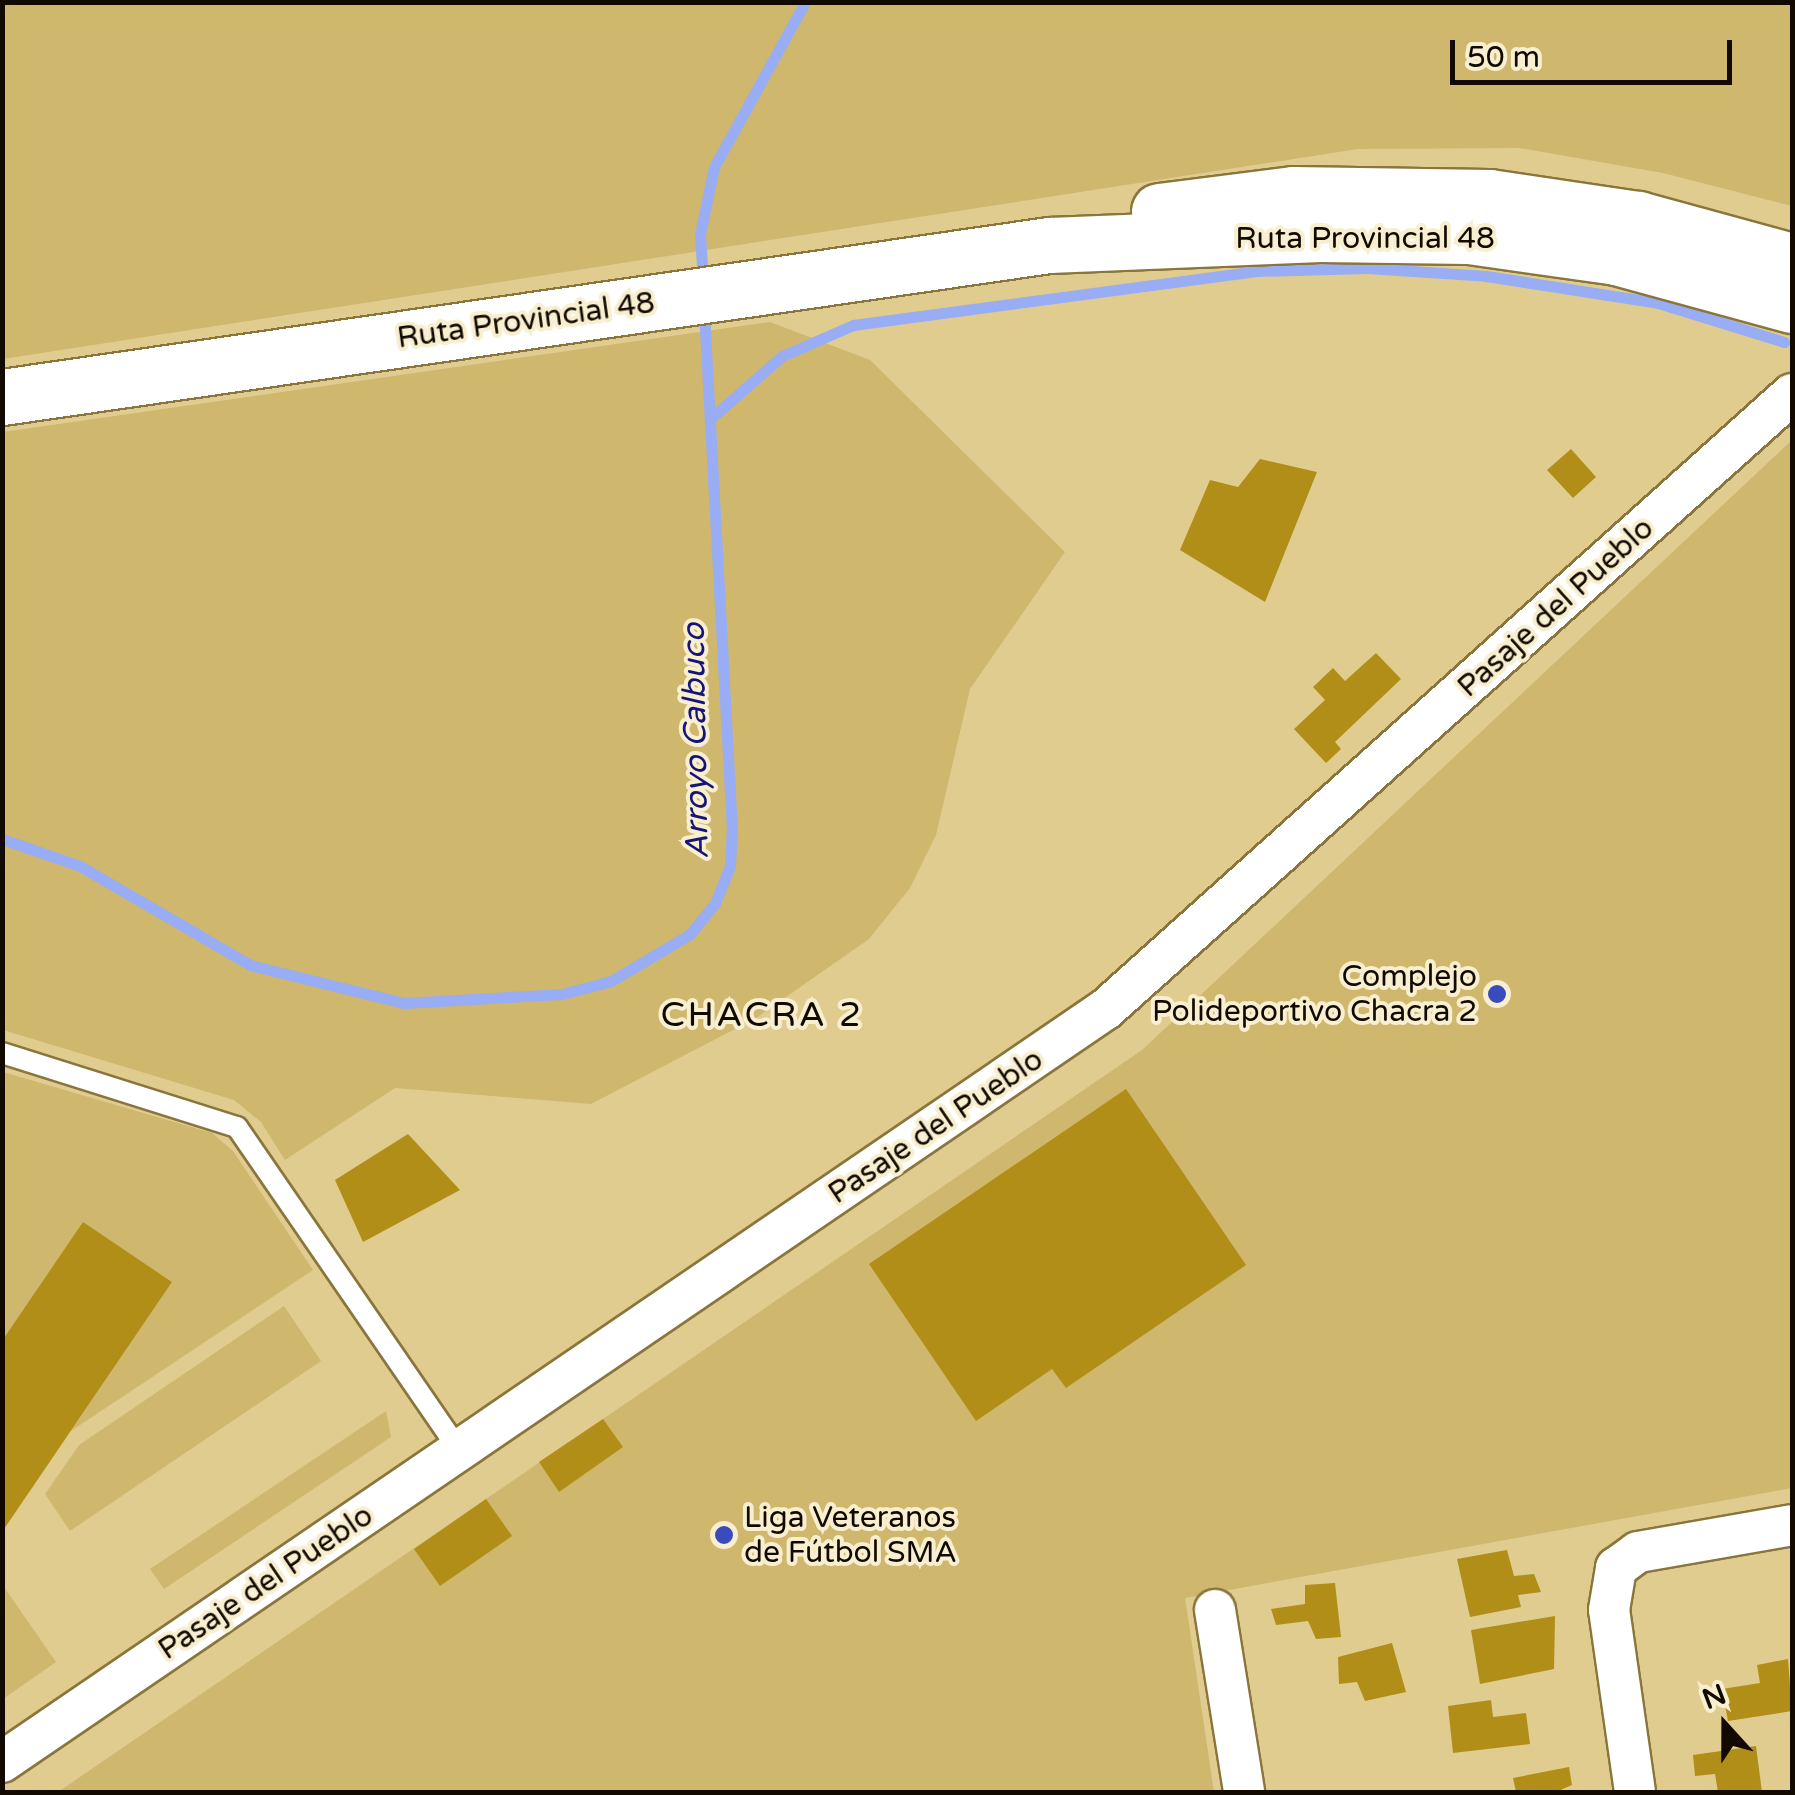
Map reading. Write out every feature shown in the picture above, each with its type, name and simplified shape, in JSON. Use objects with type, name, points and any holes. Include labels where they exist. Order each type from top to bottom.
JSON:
[{"type":"main road","name":"Ruta Provincial 48","points":[[1049,246],[1204,203],[1392,192],[1590,209],[1792,261]]},
{"type":"main road","name":"Ruta Provincial 48","points":[[2,397],[1049,246],[1320,234],[1469,236],[1616,256],[1792,305]]},
{"type":"street","name":"Pasaje del Pueblo","points":[[2,1762],[1135,986],[1792,394]]},
{"type":"street","points":[[1635,1792],[1609,1610],[1616,1568],[1638,1552],[1792,1525]]},
{"type":"street","points":[[1215,1610],[1244,1792]]},
{"type":"lane","points":[[2,1053],[237,1127],[460,1450]]},
{"type":"shaded area","points":[[3,2],[1792,3],[1792,206],[1663,173],[1519,148],[1358,149],[3,359]]},
{"type":"shaded area","points":[[770,322],[870,360],[1065,552],[970,689],[936,835],[910,888],[869,939],[756,1018],[591,1104],[395,1088],[285,1160],[261,1122],[234,1100],[3,1030],[3,432]]},
{"type":"shaded area","name":"Complejo Polideportivo Chacra 2","points":[[1792,440],[1792,1488],[1185,1598],[1214,1792],[58,1792],[1142,1050]]},
{"type":"shaded area","points":[[3,1072],[212,1133],[233,1151],[313,1270],[71,1431],[172,1282],[83,1223],[3,1341]]},
{"type":"shaded area","points":[[284,1306],[321,1361],[70,1531],[45,1494],[79,1445]]},
{"type":"shaded area","points":[[386,1411],[391,1437],[164,1589],[150,1569]]},
{"type":"shaded area","points":[[2,1584],[56,1662],[3,1699],[2,1699]]},
{"type":"building","points":[[1571,449],[1596,477],[1573,498],[1547,470]]},
{"type":"building","points":[[1260,459],[1317,472],[1265,602],[1180,550],[1210,480],[1238,487]]},
{"type":"building","points":[[1376,653],[1401,679],[1335,742],[1341,749],[1326,763],[1294,729],[1325,700],[1313,687],[1333,668],[1345,681]]},
{"type":"building","points":[[1126,1089],[1246,1265],[1066,1388],[1052,1369],[976,1421],[869,1264]]},
{"type":"building","points":[[408,1134],[460,1190],[363,1242],[335,1180]]},
{"type":"building","points":[[83,1222],[172,1282],[2,1532],[2,1341]]},
{"type":"building","points":[[603,1419],[623,1447],[559,1492],[539,1462]]},
{"type":"building","points":[[486,1499],[512,1536],[440,1586],[414,1549]]},
{"type":"building","points":[[1507,1550],[1514,1576],[1534,1574],[1541,1592],[1518,1595],[1521,1607],[1470,1617],[1457,1559]]},
{"type":"building","points":[[1335,1583],[1341,1637],[1316,1639],[1308,1621],[1276,1625],[1271,1609],[1305,1604],[1305,1585]]},
{"type":"building","points":[[1555,1616],[1554,1669],[1480,1684],[1471,1630]]},
{"type":"building","points":[[1392,1643],[1406,1692],[1365,1701],[1357,1682],[1339,1684],[1338,1657]]},
{"type":"building","points":[[1788,1659],[1792,1711],[1728,1721],[1722,1689],[1760,1683],[1757,1665]]},
{"type":"building","points":[[1491,1700],[1493,1717],[1526,1713],[1530,1744],[1453,1753],[1448,1706]]},
{"type":"building","points":[[1756,1746],[1762,1792],[1718,1792],[1715,1774],[1695,1776],[1693,1755]]},
{"type":"building","points":[[1569,1767],[1572,1785],[1556,1792],[1516,1792],[1513,1778]]},
{"type":"waterway","name":"Arroyo Calbuco","points":[[703,283],[700,234],[714,167],[805,2]]},
{"type":"waterway","points":[[710,419],[782,356],[853,325],[1256,271],[1367,268],[1486,276],[1658,303],[1784,342]]},
{"type":"waterway","name":"Arroyo Calbuco","points":[[2,839],[80,866],[250,965],[404,1003],[562,994],[611,981],[690,934],[715,903],[730,866],[732,830],[704,311]]},
{"type":"place","name":"Complejo Polideportivo Chacra 2","points":[[1497,994]]},
{"type":"place","name":"Liga Veteranos de Fútbol SMA","points":[[724,1535]]},
{"type":"district","name":"CHACRA 2","points":[[762,1015]]}]
